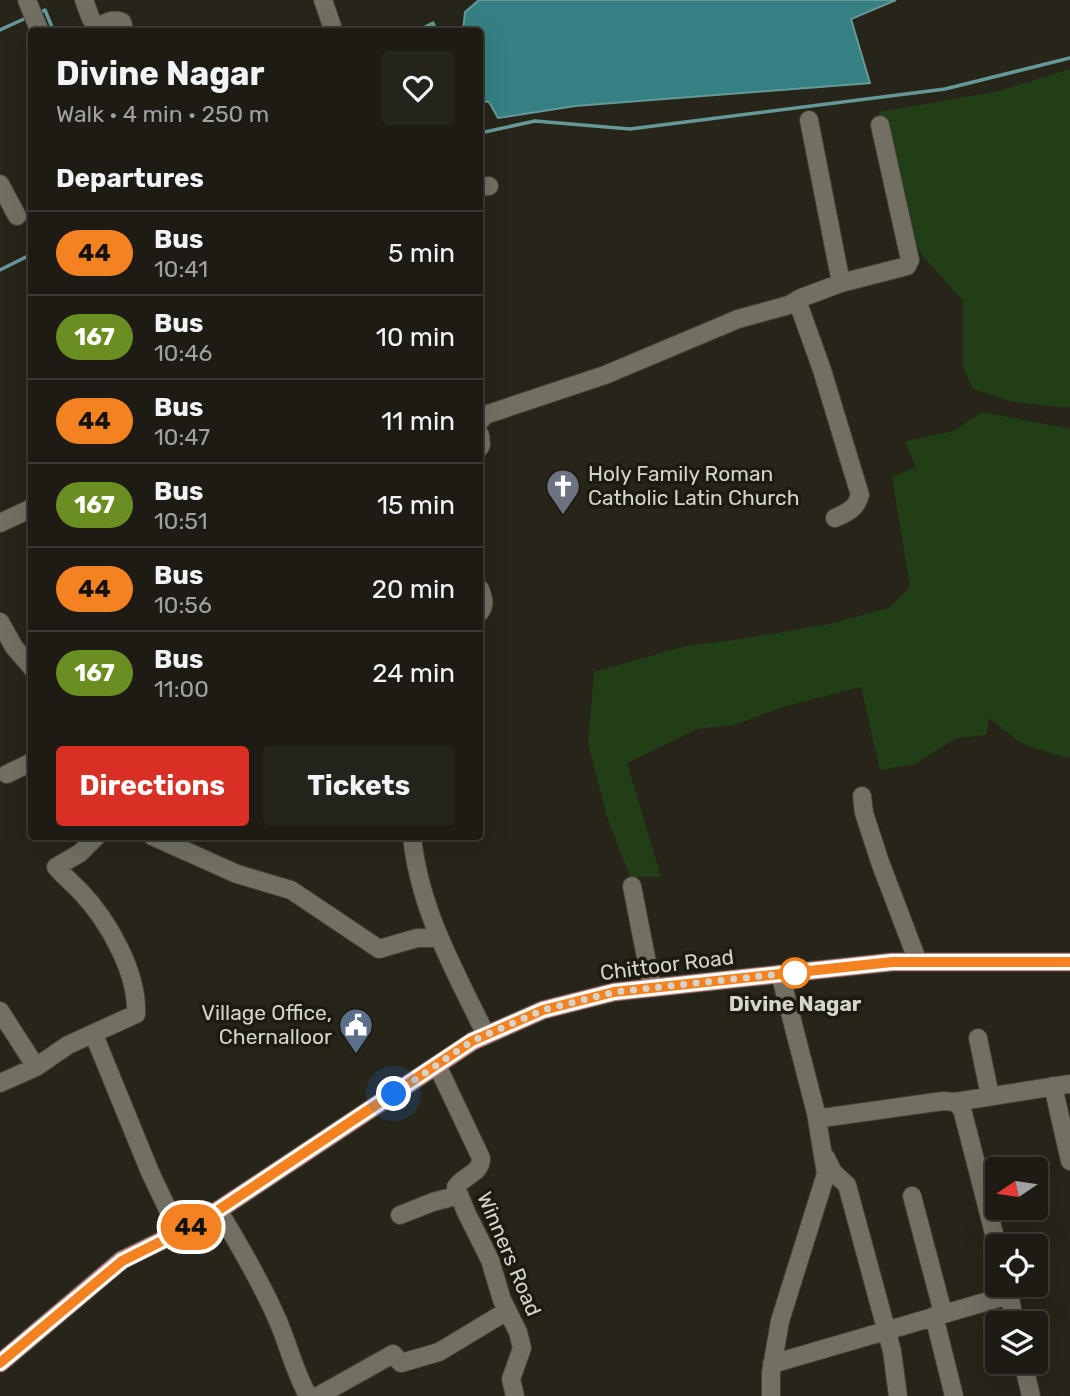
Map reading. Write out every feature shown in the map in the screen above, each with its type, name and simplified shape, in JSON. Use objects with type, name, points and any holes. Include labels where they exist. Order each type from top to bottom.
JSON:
[{"type":"main road","name":"Chittoor Road","points":[[0,1363],[122,1261],[219,1210],[472,1041],[543,1010],[614,992],[892,962],[1070,962]]},
{"type":"street","points":[[27,0],[38,28]]},
{"type":"street","points":[[84,0],[91,19],[98,27],[117,20],[122,22],[124,28]]},
{"type":"street","points":[[323,0],[333,28]]},
{"type":"street","points":[[808,120],[841,283]]},
{"type":"street","points":[[483,417],[605,375],[738,319],[789,305],[841,283],[904,268],[910,260],[880,125]]},
{"type":"street","points":[[0,184],[17,216]]},
{"type":"street","points":[[797,300],[822,370],[860,495],[858,505],[835,518]]},
{"type":"street","points":[[0,523],[28,510]]},
{"type":"street","points":[[0,622],[13,647],[28,664]]},
{"type":"street","points":[[7,774],[28,764]]},
{"type":"street","points":[[862,796],[864,813],[880,862],[918,962]]},
{"type":"street","points":[[0,1083],[36,1067],[68,1045],[136,1014],[132,980],[109,929],[80,891],[56,867],[80,852],[93,840]]},
{"type":"street","points":[[161,840],[237,873],[291,890],[379,949],[417,938],[438,938]]},
{"type":"street","points":[[412,840],[414,863],[438,938],[486,1035]]},
{"type":"street","points":[[632,886],[652,988]]},
{"type":"street","points":[[771,1396],[772,1364],[783,1310],[826,1174],[816,1113],[780,974]]},
{"type":"street","points":[[0,1011],[36,1067]]},
{"type":"street","points":[[94,1035],[150,1172],[168,1210],[182,1231]]},
{"type":"street","points":[[978,1038],[990,1096]]},
{"type":"street","name":"Winners Road","points":[[437,1065],[481,1158],[477,1171],[459,1182],[456,1187],[490,1260],[507,1311],[518,1332],[522,1348],[511,1379],[515,1396]]},
{"type":"street","points":[[816,1113],[822,1118],[834,1118],[1061,1085],[1070,1161]]},
{"type":"street","points":[[955,1102],[962,1109],[994,1234]]},
{"type":"street","points":[[825,1155],[834,1172],[847,1185],[892,1350],[898,1396]]},
{"type":"street","points":[[400,1215],[459,1195]]},
{"type":"street","points":[[912,1196],[954,1396]]},
{"type":"street","points":[[219,1210],[277,1318],[292,1365],[308,1396]]},
{"type":"street","points":[[772,1364],[939,1315],[989,1297]]},
{"type":"street","points":[[318,1396],[393,1354],[401,1363],[439,1352],[507,1311]]},
{"type":"street","points":[[1026,1374],[1031,1396]]},
{"type":"green space","points":[[1070,69],[1070,408],[1013,402],[973,389],[963,367],[963,301],[921,254],[898,198],[879,112],[999,91]]},
{"type":"green space","points":[[982,412],[1070,429],[1070,756],[1067,758],[1022,744],[989,718],[986,735],[956,738],[915,764],[880,770],[861,687],[786,706],[734,725],[697,729],[627,763],[661,877],[630,877],[607,817],[588,743],[594,672],[690,645],[825,625],[889,608],[910,587],[892,477],[916,467],[905,441],[954,431]]},
{"type":"water","points":[[479,0],[896,0],[851,19],[870,83],[575,106],[498,118],[489,102],[483,101],[483,28],[463,28],[465,12]]},
{"type":"waterway","points":[[43,11],[45,10],[52,28]]},
{"type":"waterway","points":[[0,30],[24,19]]},
{"type":"waterway","points":[[424,28],[433,23],[435,28]]},
{"type":"waterway","points":[[483,132],[535,121],[630,129],[945,89],[1070,58]]},
{"type":"waterway","points":[[0,270],[28,256]]},
{"type":"bus line","name":"44","points":[[0,1363],[122,1261],[202,1221],[472,1041],[543,1010],[614,992],[892,962],[1070,962]]},
{"type":"place","name":"Holy Family Roman Catholic Latin Church","points":[[563,516]]},
{"type":"place","name":"Divine Nagar","points":[[795,973]]},
{"type":"place","name":"Village Office, Chernalloor","points":[[356,1055]]},
{"type":"route","points":[[394,1094],[472,1041],[543,1010],[614,992],[808,971],[795,973]]}]
